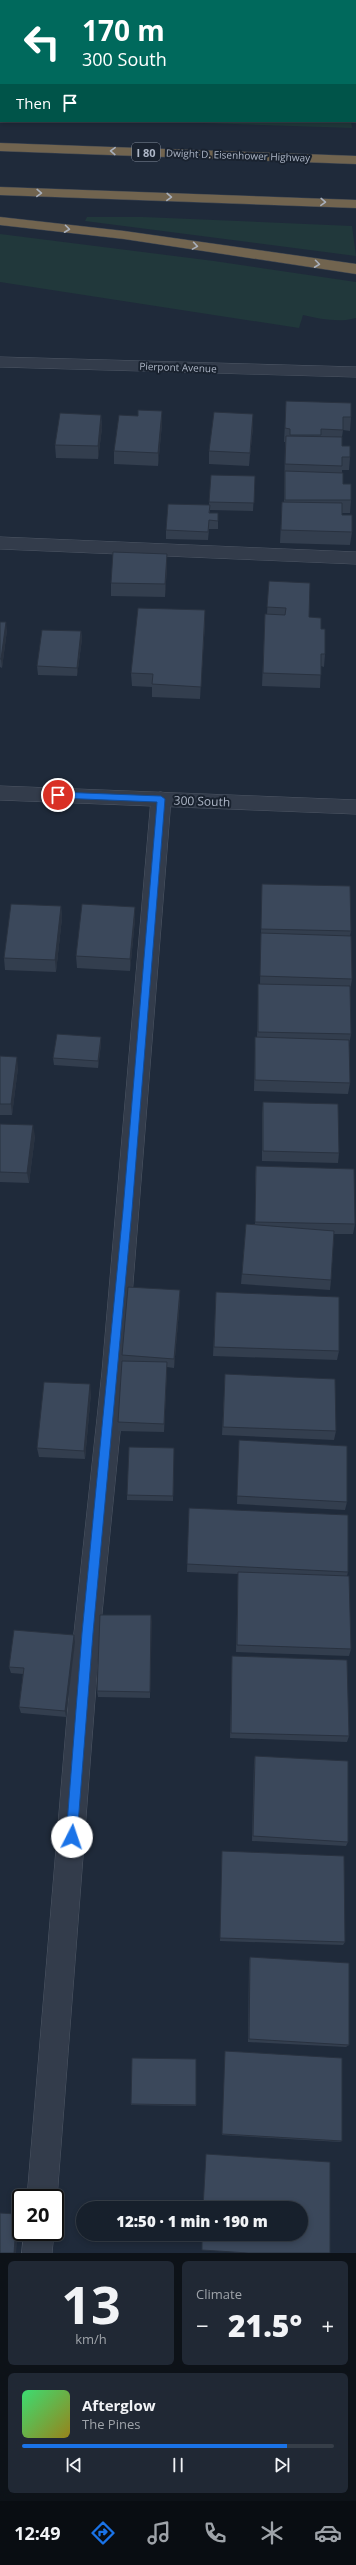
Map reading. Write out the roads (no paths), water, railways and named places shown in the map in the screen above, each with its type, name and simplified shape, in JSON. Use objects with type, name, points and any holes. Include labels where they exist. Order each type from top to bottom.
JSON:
[{"type":"highway","name":"Dwight D. Eisenhower Highway","points":[[0,147],[356,160]]},
{"type":"highway","points":[[0,192],[356,204]]},
{"type":"highway","points":[[0,221],[124,235],[278,259],[356,269]]},
{"type":"street","name":"Pierpont Avenue","points":[[0,362],[356,372]]},
{"type":"street","points":[[0,543],[356,558]]},
{"type":"street","name":"300 South","points":[[0,793],[356,807]]},
{"type":"street","points":[[43,2189],[88,1633],[114,1365],[161,799]]},
{"type":"street","points":[[37,2253],[38,2241]]}]
